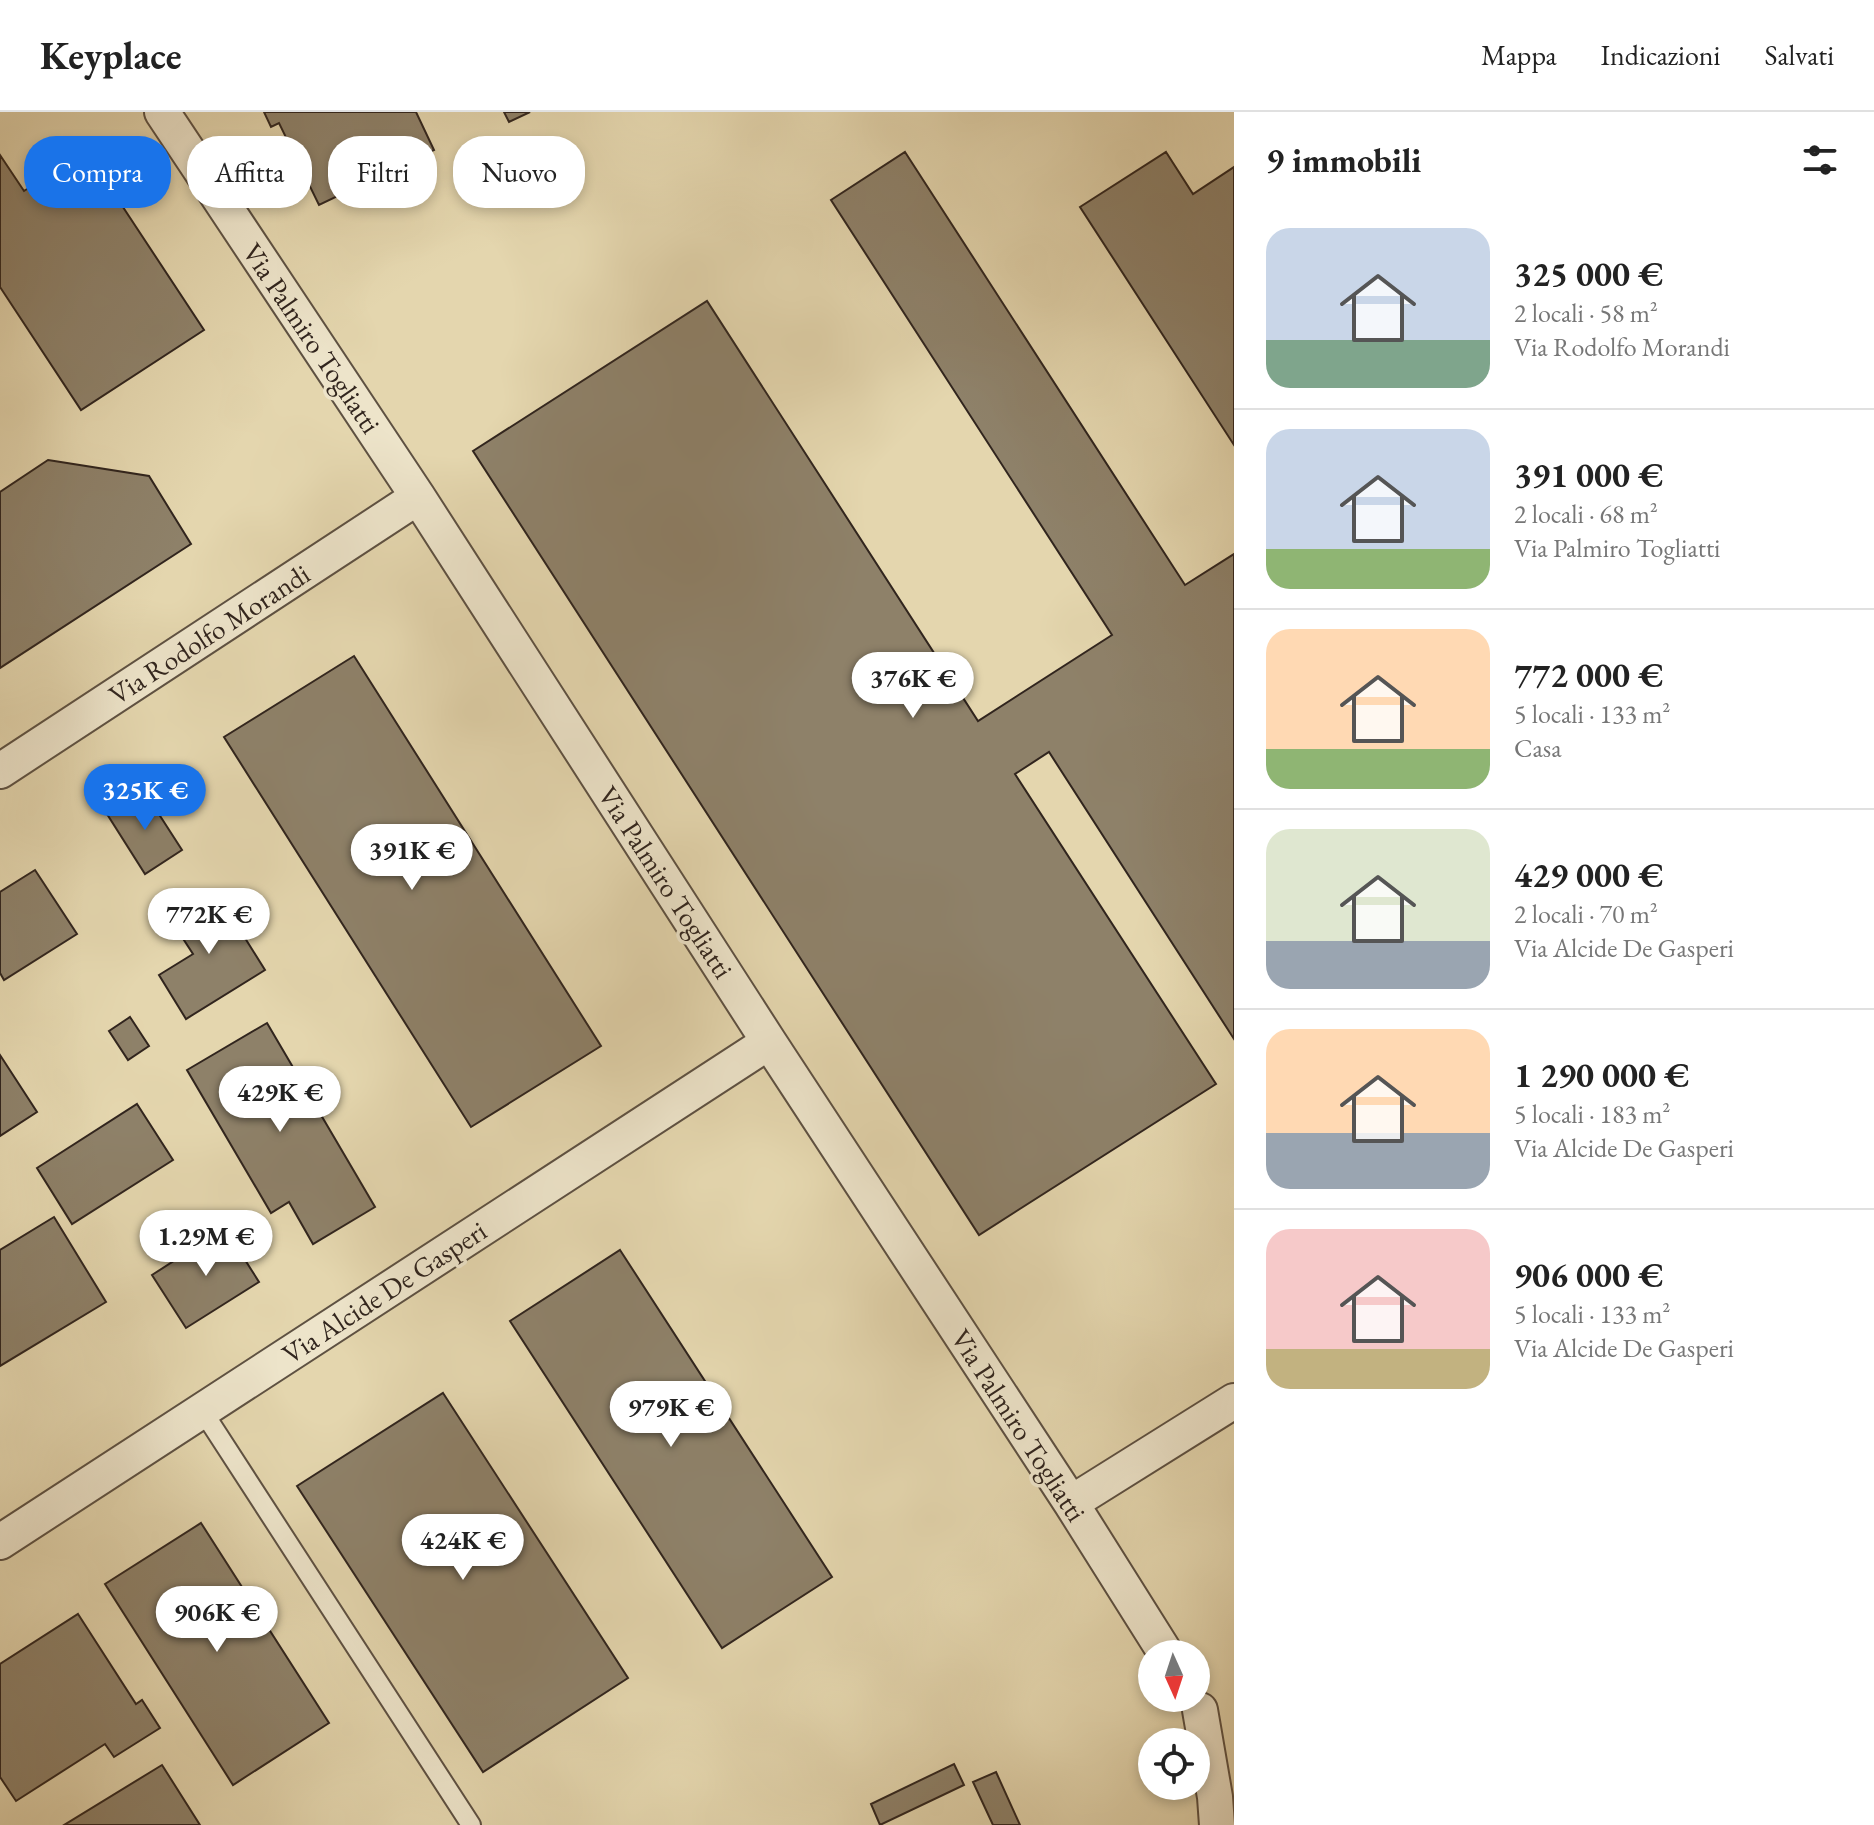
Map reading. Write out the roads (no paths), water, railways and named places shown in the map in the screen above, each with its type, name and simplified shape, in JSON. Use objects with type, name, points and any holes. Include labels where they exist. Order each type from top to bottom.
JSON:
[{"type":"street","name":"Via Palmiro Togliatti","points":[[162,112],[418,497],[1157,1640]]},
{"type":"street","name":"Via Rodolfo Morandi","points":[[0,771],[418,497]]},
{"type":"street","name":"Via Alcide De Gasperi","points":[[0,1542],[769,1042]]},
{"type":"street","points":[[1071,1503],[1234,1401]]},
{"type":"street","points":[[1199,1712],[1215,1797],[1217,1825]]},
{"type":"street","points":[[1203,1712],[1234,1755]]},
{"type":"lane","points":[[202,1410],[471,1825]]}]
